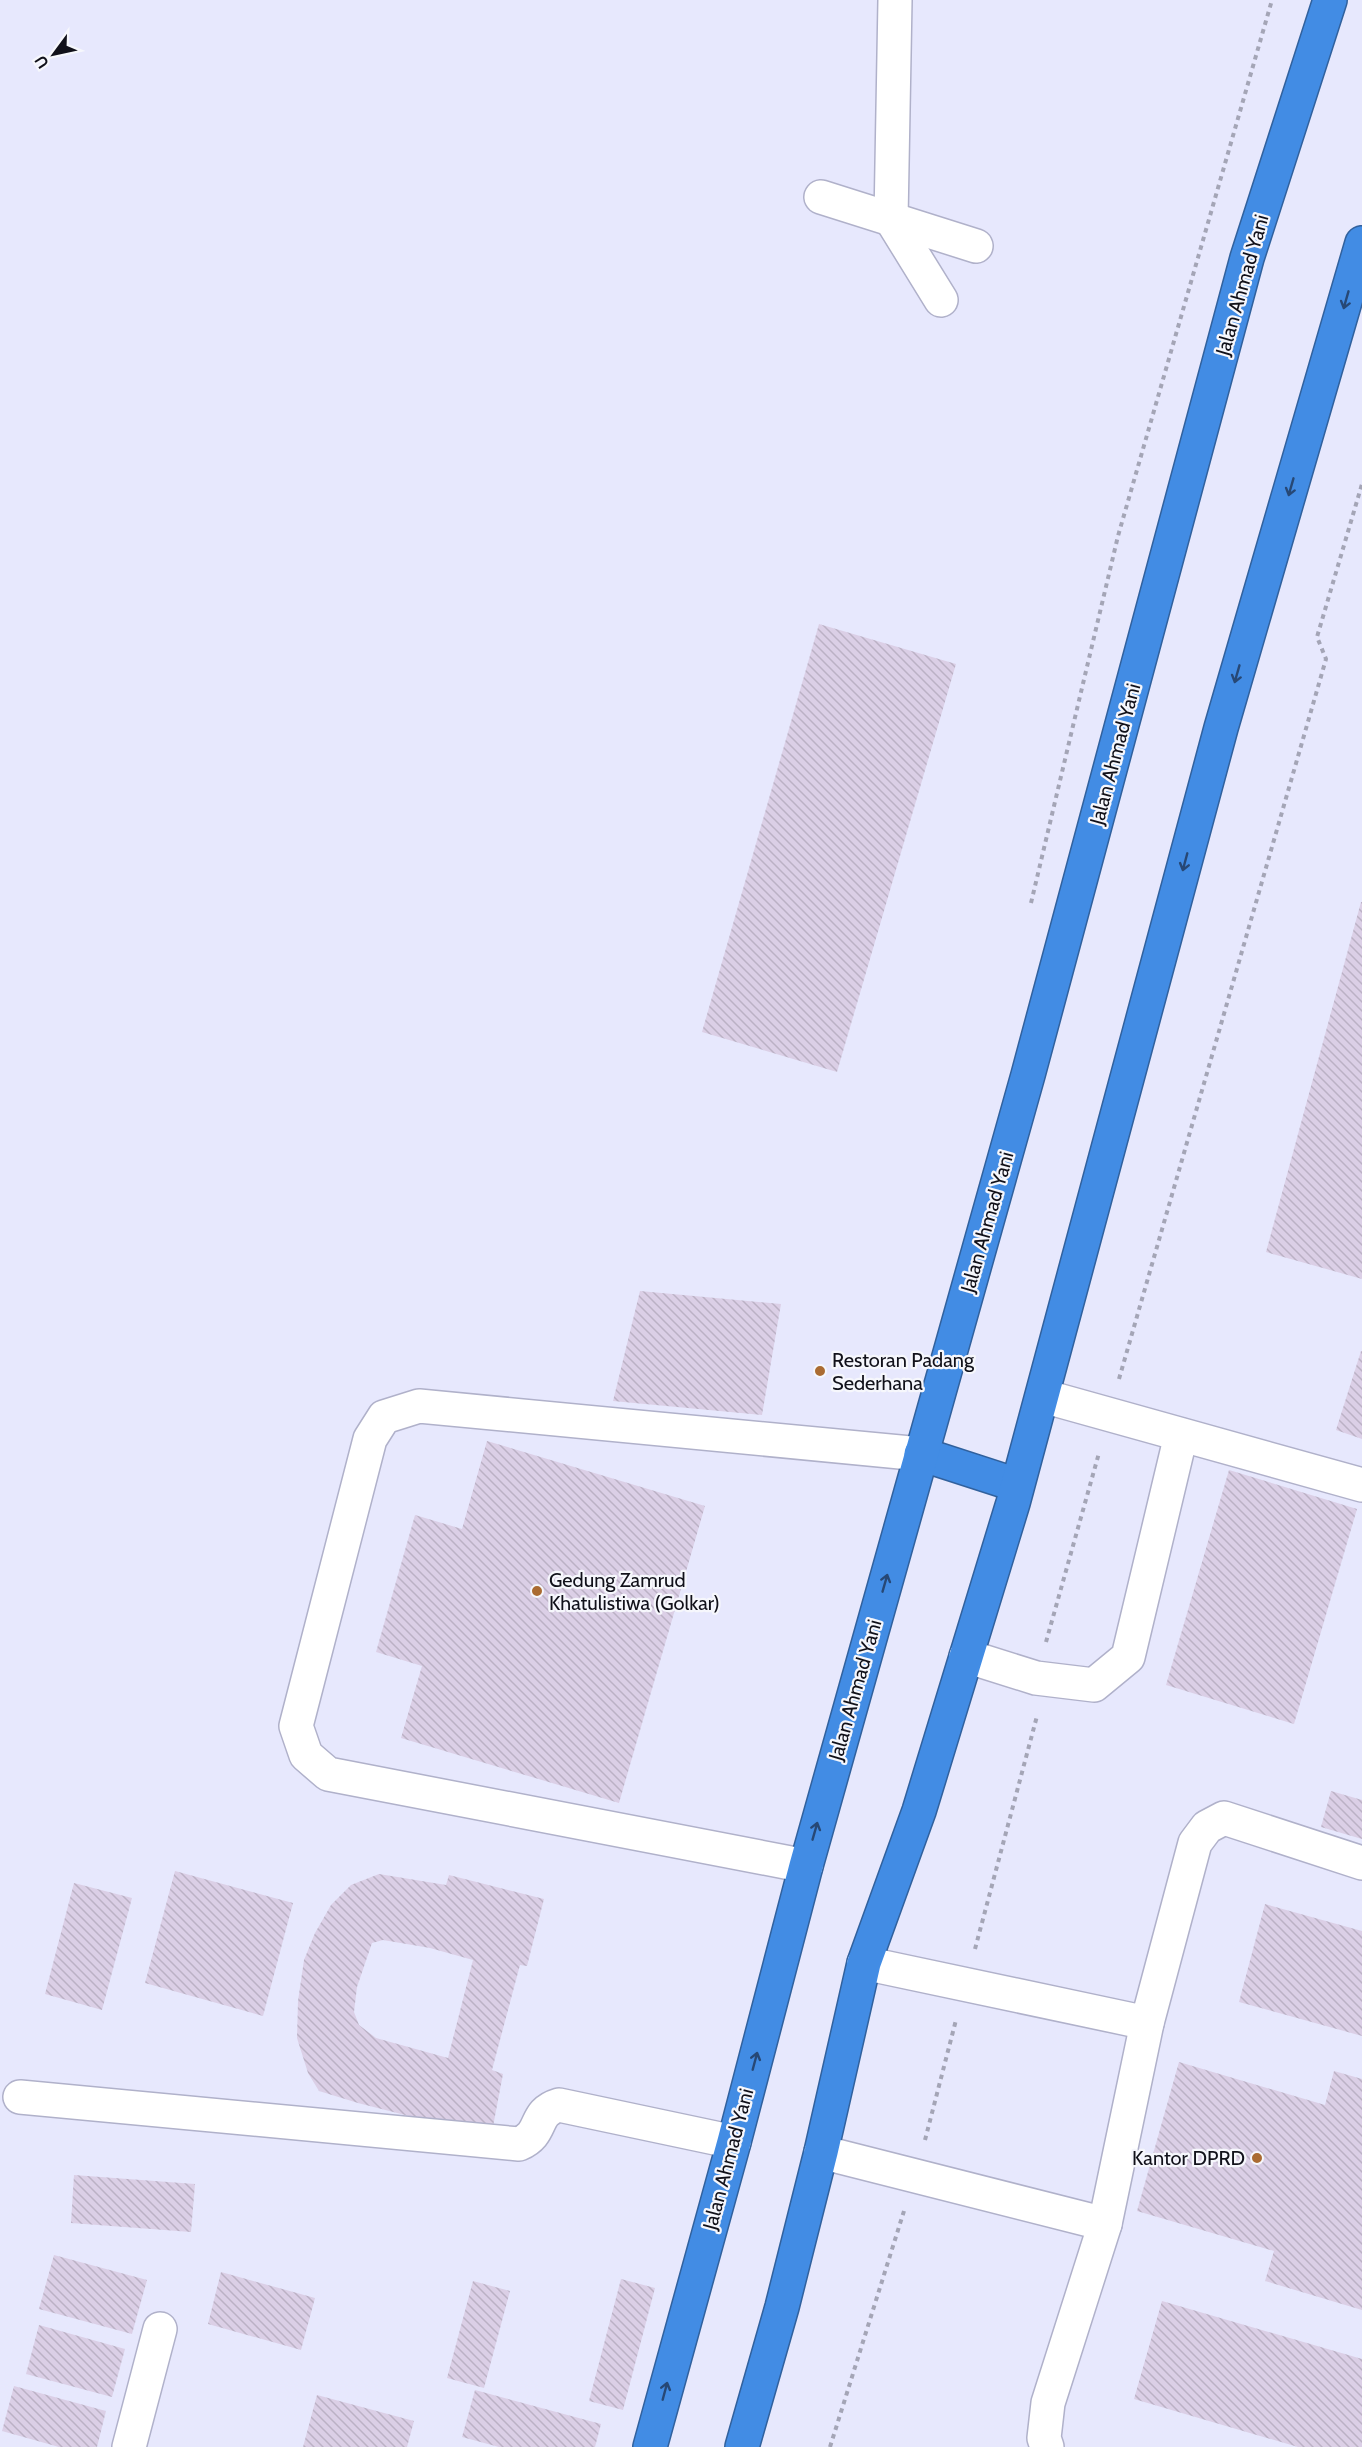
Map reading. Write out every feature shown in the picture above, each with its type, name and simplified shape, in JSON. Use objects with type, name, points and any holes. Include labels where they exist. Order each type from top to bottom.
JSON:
[{"type":"highway","name":"Jalan Ahmad Yani","points":[[650,2447],[734,2142],[806,1866],[1035,1052],[1247,258],[1330,0]]},
{"type":"highway","points":[[742,2447],[782,2307],[821,2152],[864,1963],[919,1812],[1017,1485],[1221,728],[1362,243]]},
{"type":"highway","points":[[921,1454],[1017,1485]]},
{"type":"street","points":[[895,0],[891,219],[941,300]]},
{"type":"street","points":[[821,197],[976,246]]},
{"type":"street","points":[[1042,1396],[1362,1485]]},
{"type":"street","points":[[806,1866],[328,1774],[306,1755],[296,1726],[370,1439],[384,1417],[419,1406],[921,1454]]},
{"type":"street","points":[[966,1656],[1036,1678],[1094,1686],[1128,1657],[1181,1435]]},
{"type":"street","points":[[1047,2447],[1044,2439],[1048,2403],[1105,2224],[1147,2023],[1195,1843],[1207,1827],[1224,1818],[1362,1863]]},
{"type":"street","points":[[864,1963],[1147,2023]]},
{"type":"street","points":[[20,2097],[519,2144],[535,2134],[547,2108],[559,2105],[734,2142]]},
{"type":"street","points":[[821,2152],[1105,2224]]},
{"type":"street","points":[[129,2447],[160,2329]]},
{"type":"path","points":[[830,2447],[915,2176],[1042,1696],[1036,1678],[1326,659],[1317,637],[1362,484]]},
{"type":"building","points":[[819,624],[956,664],[837,1072],[702,1032]]},
{"type":"building","points":[[1362,902],[1362,1279],[1266,1252]]},
{"type":"building","points":[[640,1291],[781,1304],[762,1415],[613,1401]]},
{"type":"building","points":[[1362,1351],[1362,1439],[1336,1430]]},
{"type":"building","name":"Gedung Zamrud Khatulistiwa (Golkar)","points":[[487,1441],[705,1506],[619,1803],[401,1738],[422,1666],[376,1652],[415,1515],[462,1529]]},
{"type":"building","points":[[1229,1470],[1357,1509],[1294,1724],[1166,1685]]},
{"type":"building","points":[[1331,1791],[1362,1800],[1362,1839],[1321,1827]]},
{"type":"building","points":[[175,1871],[293,1903],[263,2016],[145,1983]]},
{"type":"building","points":[[379,1874],[446,1885],[449,1875],[544,1899],[527,1966],[520,1965],[492,2070],[503,2074],[491,2137],[319,2091],[308,2073],[297,2038],[298,2001],[304,1960],[315,1933],[331,1905],[351,1885]],"holes":[[[383,1940],[430,1948],[473,1960],[448,2058],[376,2038],[359,2025],[354,2012],[357,1987],[372,1943]]]},
{"type":"building","points":[[74,1883],[132,1898],[102,2010],[45,1994]]},
{"type":"building","points":[[1265,1904],[1362,1931],[1362,2036],[1239,2002]]},
{"type":"building","name":"Kantor DPRD","points":[[1179,2062],[1325,2105],[1334,2071],[1362,2079],[1362,2310],[1265,2281],[1274,2251],[1137,2211]]},
{"type":"building","points":[[74,2175],[195,2184],[191,2232],[71,2223]]},
{"type":"building","points":[[54,2255],[147,2280],[132,2334],[39,2309]]},
{"type":"building","points":[[221,2272],[315,2298],[301,2350],[208,2324]]},
{"type":"building","points":[[621,2279],[655,2288],[623,2410],[589,2401]]},
{"type":"building","points":[[473,2281],[510,2291],[484,2388],[447,2378]]},
{"type":"building","points":[[1162,2301],[1362,2359],[1362,2447],[1298,2447],[1134,2399]]},
{"type":"building","points":[[39,2325],[125,2349],[112,2397],[26,2374]]},
{"type":"building","points":[[14,2386],[106,2411],[97,2447],[59,2447],[2,2431]]},
{"type":"building","points":[[475,2390],[601,2424],[595,2447],[499,2447],[462,2437]]},
{"type":"building","points":[[317,2395],[414,2421],[407,2447],[303,2447]]},
{"type":"place","name":"Restoran Padang Sederhana","points":[[820,1371]]},
{"type":"place","name":"Gedung Zamrud Khatulistiwa (Golkar)","points":[[537,1591]]},
{"type":"place","name":"Kantor DPRD","points":[[1257,2158]]}]
